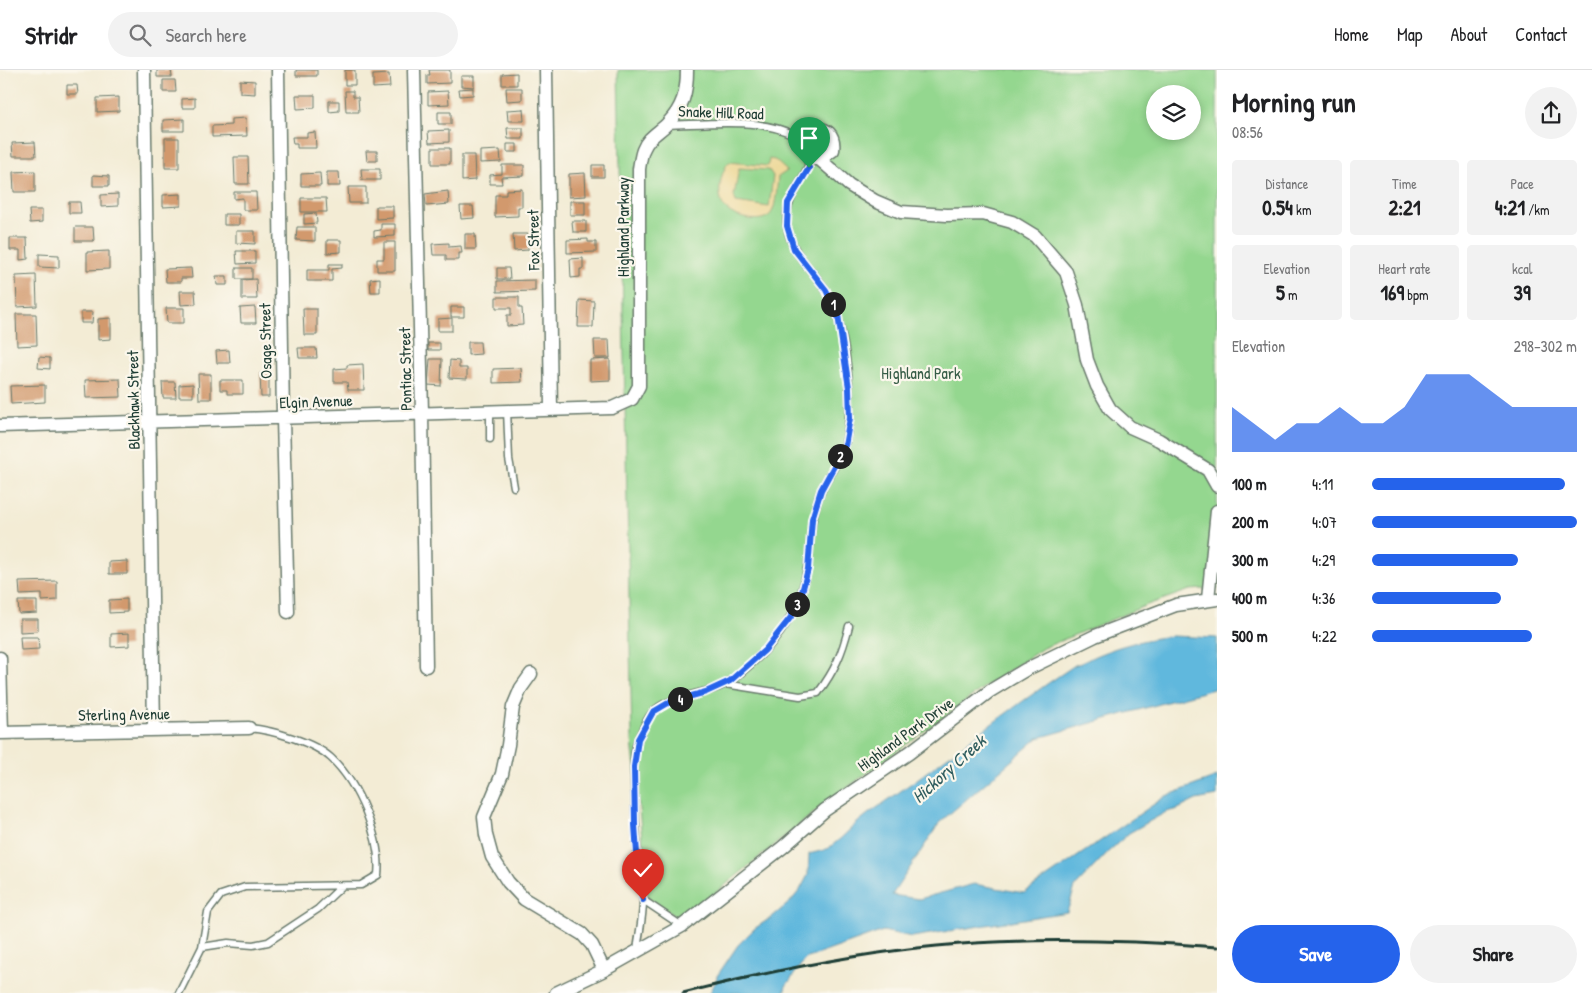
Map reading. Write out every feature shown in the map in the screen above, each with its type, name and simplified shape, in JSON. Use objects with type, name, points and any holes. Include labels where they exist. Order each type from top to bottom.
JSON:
[{"type":"street","name":"Blackhawk Street","points":[[144,70],[154,730]]},
{"type":"street","name":"Osage Street","points":[[278,70],[288,612]]},
{"type":"street","name":"Pontiac Street","points":[[414,70],[426,666]]},
{"type":"street","name":"Fox Street","points":[[546,70],[551,409]]},
{"type":"street","name":"Highland Parkway","points":[[632,399],[639,386],[639,169],[643,150],[652,135],[667,125],[680,108],[687,89],[687,70]]},
{"type":"street","points":[[797,138],[813,129],[831,134],[834,140],[832,150],[812,162],[876,201],[901,212],[947,215],[983,214],[1012,222],[1035,236],[1066,272],[1077,305],[1088,360],[1097,386],[1110,410],[1130,427],[1159,440],[1208,470],[1217,486]]},
{"type":"street","name":"Elgin Avenue","points":[[0,426],[612,408],[632,399]]},
{"type":"street","points":[[1213,599],[1217,511]]},
{"type":"street","name":"Highland Park Drive","points":[[556,993],[604,970],[636,950],[682,926],[783,847],[825,810],[909,753],[990,691],[1038,662],[1095,636],[1176,605],[1213,599]]},
{"type":"street","points":[[0,658],[1,733]]},
{"type":"street","points":[[531,674],[521,688],[513,707],[502,774],[484,817],[486,835],[492,857],[508,882],[524,899],[582,934],[592,945],[604,970]]},
{"type":"street","name":"Sterling Avenue","points":[[1,733],[249,728]]},
{"type":"lane","name":"Snake Hill Road","points":[[667,125],[742,123],[771,128],[794,135],[797,138]]},
{"type":"lane","points":[[636,950],[643,900],[639,882],[635,825],[634,767],[638,739],[653,712],[670,702],[706,692],[730,681],[765,650],[791,617],[801,596],[808,569],[812,519],[821,490],[845,446],[850,418],[846,364],[838,315],[826,290],[794,249],[787,226],[788,203],[812,162],[812,155],[806,145],[797,138]]},
{"type":"lane","points":[[508,410],[509,459],[514,487]]},
{"type":"lane","points":[[490,411],[490,439]]},
{"type":"lane","points":[[723,684],[800,696],[818,693],[829,679],[843,652],[849,626]]},
{"type":"lane","points":[[179,993],[202,947],[208,912],[222,895],[245,887],[361,885],[378,875],[379,862],[376,844],[365,812],[350,780],[330,757],[306,744],[275,733],[249,728]]},
{"type":"lane","points":[[202,947],[228,943],[252,945],[268,942],[318,909],[342,886]]},
{"type":"lane","points":[[643,900],[682,926]]},
{"type":"green space","name":"Highland Park","points":[[618,70],[1217,70],[1217,588],[1190,590],[1147,605],[1043,648],[983,688],[821,807],[681,921],[648,897],[632,740]]},
{"type":"sand","points":[[769,159],[775,160],[787,171],[778,177],[772,212],[763,219],[756,220],[742,218],[726,209],[721,199],[720,186],[723,172],[729,162],[768,166]],"holes":[[[739,168],[769,170],[773,176],[769,207],[736,202],[734,196]]]},
{"type":"water","name":"Hickory Creek","points":[[1172,636],[1217,638],[1217,688],[1038,738],[940,822],[892,895],[919,899],[974,884],[1024,893],[1166,796],[1217,777],[1217,796],[1196,800],[1178,809],[1166,812],[1129,833],[1075,887],[1067,912],[912,937],[883,931],[805,959],[786,986],[784,993],[710,993],[717,976],[738,945],[754,929],[790,902],[800,890],[808,875],[809,854],[830,847],[868,814],[1075,665],[1109,650],[1144,640]]},
{"type":"building","points":[[157,70],[171,70],[172,77],[157,77]]},
{"type":"building","points":[[296,70],[317,70],[317,76],[296,76]]},
{"type":"building","points":[[345,70],[355,70],[355,85],[345,85]]},
{"type":"building","points":[[429,70],[450,70],[450,83],[427,84],[427,75],[430,75]]},
{"type":"building","points":[[517,73],[517,85],[502,85],[502,74]]},
{"type":"building","points":[[389,74],[390,87],[373,88],[373,75]]},
{"type":"building","points":[[461,76],[474,76],[474,87],[461,86]]},
{"type":"building","points":[[163,80],[175,80],[176,92],[163,92]]},
{"type":"building","points":[[240,80],[255,81],[255,94],[240,93]]},
{"type":"building","points":[[67,85],[77,85],[78,94],[67,94]]},
{"type":"building","points":[[473,88],[473,95],[460,96],[459,89]]},
{"type":"building","points":[[506,88],[522,88],[522,100],[507,101]]},
{"type":"building","points":[[345,91],[353,91],[353,97],[358,97],[359,112],[346,112]]},
{"type":"building","points":[[448,91],[449,104],[428,105],[428,92]]},
{"type":"building","points":[[296,95],[315,95],[315,108],[297,109]]},
{"type":"building","points":[[119,97],[119,111],[97,112],[97,98]]},
{"type":"building","points":[[195,98],[195,108],[182,108],[182,99]]},
{"type":"building","points":[[329,101],[339,101],[339,111],[329,112]]},
{"type":"building","points":[[523,109],[524,121],[508,121],[507,110]]},
{"type":"building","points":[[438,112],[451,112],[451,124],[438,124]]},
{"type":"building","points":[[246,118],[247,136],[212,137],[212,126],[231,125],[231,119]]},
{"type":"building","points":[[184,119],[184,131],[163,131],[163,120]]},
{"type":"building","points":[[507,128],[523,128],[523,139],[508,139]]},
{"type":"building","points":[[449,130],[449,142],[429,143],[428,131]]},
{"type":"building","points":[[315,132],[316,148],[297,148],[297,144],[293,144],[292,137],[307,137],[307,133]]},
{"type":"building","points":[[165,138],[179,138],[179,168],[165,168]]},
{"type":"building","points":[[35,142],[36,156],[13,156],[12,143]]},
{"type":"building","points":[[507,144],[517,144],[517,152],[507,152]]},
{"type":"building","points":[[432,148],[450,148],[450,164],[432,164]]},
{"type":"building","points":[[500,150],[501,162],[480,163],[480,151]]},
{"type":"building","points":[[366,151],[377,151],[377,161],[367,161]]},
{"type":"building","points":[[462,155],[474,155],[475,180],[462,181]]},
{"type":"building","points":[[234,157],[248,157],[249,184],[235,184]]},
{"type":"building","points":[[502,165],[524,165],[524,176],[501,177],[502,184],[490,184],[490,175],[502,174]]},
{"type":"building","points":[[592,165],[604,165],[604,177],[592,177]]},
{"type":"building","points":[[361,169],[380,169],[380,180],[362,180]]},
{"type":"building","points":[[35,171],[35,192],[14,192],[13,172]]},
{"type":"building","points":[[327,172],[339,172],[340,186],[327,186]]},
{"type":"building","points":[[320,173],[321,186],[301,186],[301,174]]},
{"type":"building","points":[[585,173],[586,196],[569,197],[569,174]]},
{"type":"building","points":[[93,175],[109,176],[109,186],[93,186]]},
{"type":"building","points":[[348,187],[366,187],[366,203],[349,203]]},
{"type":"building","points":[[522,189],[522,207],[518,207],[518,216],[495,217],[495,195],[506,195],[506,190]]},
{"type":"building","points":[[448,191],[449,204],[426,206],[425,194]]},
{"type":"building","points":[[234,192],[256,192],[257,210],[243,210],[243,198],[234,199]]},
{"type":"building","points":[[118,194],[118,206],[101,207],[101,195]]},
{"type":"building","points":[[181,194],[181,206],[163,207],[163,195]]},
{"type":"building","points":[[301,198],[326,198],[327,212],[301,212]]},
{"type":"building","points":[[570,201],[585,201],[585,215],[570,215]]},
{"type":"building","points":[[69,202],[80,202],[81,213],[69,213]]},
{"type":"building","points":[[376,206],[393,206],[393,218],[376,219]]},
{"type":"building","points":[[460,206],[473,206],[474,218],[461,219]]},
{"type":"building","points":[[29,210],[42,210],[42,222],[30,223]]},
{"type":"building","points":[[316,213],[317,223],[304,224],[304,214]]},
{"type":"building","points":[[224,214],[239,214],[239,225],[224,225]]},
{"type":"building","points":[[572,221],[586,221],[586,232],[573,232]]},
{"type":"building","points":[[381,224],[395,224],[395,236],[374,237],[374,231],[381,230]]},
{"type":"building","points":[[75,227],[93,227],[94,241],[75,241]]},
{"type":"building","points":[[297,227],[315,227],[315,241],[296,240]]},
{"type":"building","points":[[236,231],[255,231],[255,244],[236,243]]},
{"type":"building","points":[[465,234],[475,234],[476,249],[465,249]]},
{"type":"building","points":[[513,234],[528,234],[528,250],[514,251]]},
{"type":"building","points":[[10,238],[27,238],[28,259],[20,260],[20,250],[10,250]]},
{"type":"building","points":[[588,239],[588,242],[596,242],[596,252],[567,253],[567,240]]},
{"type":"building","points":[[327,240],[341,240],[341,252],[327,253]]},
{"type":"building","points":[[384,242],[395,242],[395,271],[377,271],[377,259],[384,259]]},
{"type":"building","points":[[449,243],[449,247],[461,246],[462,253],[459,253],[459,260],[446,260],[446,255],[433,255],[432,244]]},
{"type":"building","points":[[109,251],[109,269],[87,270],[87,252]]},
{"type":"building","points":[[236,251],[255,251],[255,263],[237,264]]},
{"type":"building","points":[[39,254],[59,255],[59,268],[39,267]]},
{"type":"building","points":[[583,258],[583,269],[580,269],[580,277],[571,278],[570,259]]},
{"type":"building","points":[[329,264],[342,264],[342,268],[332,269],[332,281],[307,281],[307,270],[329,270]]},
{"type":"building","points":[[191,268],[192,278],[181,278],[181,282],[166,282],[165,269]]},
{"type":"building","points":[[236,268],[252,268],[252,279],[236,279]]},
{"type":"building","points":[[497,268],[509,268],[510,279],[497,279]]},
{"type":"building","points":[[36,275],[37,306],[17,307],[16,276]]},
{"type":"building","points":[[216,276],[227,276],[227,285],[217,285]]},
{"type":"building","points":[[380,278],[380,292],[371,292],[370,279]]},
{"type":"building","points":[[256,279],[257,299],[242,299],[242,280]]},
{"type":"building","points":[[535,280],[535,291],[497,292],[497,281]]},
{"type":"building","points":[[180,291],[195,291],[196,304],[181,305]]},
{"type":"building","points":[[496,297],[519,297],[519,308],[522,308],[523,325],[507,326],[507,315],[511,315],[511,308],[496,308]]},
{"type":"building","points":[[579,300],[594,301],[593,327],[578,327]]},
{"type":"building","points":[[255,307],[256,323],[241,323],[240,308]]},
{"type":"building","points":[[451,307],[464,307],[464,317],[451,317]]},
{"type":"building","points":[[166,308],[184,308],[184,323],[167,323]]},
{"type":"building","points":[[303,309],[317,309],[317,335],[304,335]]},
{"type":"building","points":[[81,312],[93,312],[92,323],[81,323]]},
{"type":"building","points":[[16,314],[36,314],[37,345],[17,346]]},
{"type":"building","points":[[111,318],[111,339],[98,340],[98,319]]},
{"type":"building","points":[[452,318],[452,331],[438,331],[438,319]]},
{"type":"building","points":[[594,340],[609,340],[610,358],[595,358]]},
{"type":"building","points":[[468,342],[480,342],[481,354],[468,355]]},
{"type":"building","points":[[428,343],[440,343],[440,350],[428,350]]},
{"type":"building","points":[[298,348],[316,348],[317,358],[299,358]]},
{"type":"building","points":[[229,350],[230,363],[217,363],[216,351]]},
{"type":"building","points":[[39,357],[50,358],[50,369],[38,368]]},
{"type":"building","points":[[430,359],[442,359],[441,386],[428,385]]},
{"type":"building","points":[[610,359],[610,380],[590,381],[590,360]]},
{"type":"building","points":[[450,360],[459,361],[459,368],[467,368],[467,379],[449,378]]},
{"type":"building","points":[[363,364],[364,390],[348,390],[347,382],[334,382],[334,369],[347,368],[347,365]]},
{"type":"building","points":[[521,368],[522,382],[493,383],[493,369]]},
{"type":"building","points":[[260,373],[269,373],[269,397],[261,397]]},
{"type":"building","points":[[198,374],[211,374],[211,399],[199,399]]},
{"type":"building","points":[[120,379],[121,397],[86,398],[85,380]]},
{"type":"building","points":[[220,380],[243,380],[243,394],[227,394],[227,390],[220,390]]},
{"type":"building","points":[[162,382],[175,382],[176,398],[163,398]]},
{"type":"building","points":[[193,384],[193,397],[179,397],[179,385]]},
{"type":"building","points":[[45,385],[45,402],[11,404],[10,386]]},
{"type":"building","points":[[127,561],[127,574],[109,574],[109,562]]},
{"type":"building","points":[[57,581],[57,600],[42,601],[42,594],[20,595],[19,582]]},
{"type":"building","points":[[127,599],[127,612],[109,613],[109,600]]},
{"type":"building","points":[[18,601],[37,601],[37,613],[19,614]]},
{"type":"building","points":[[20,619],[38,619],[38,631],[20,632]]},
{"type":"building","points":[[129,633],[129,646],[111,647],[111,634]]},
{"type":"building","points":[[20,637],[38,637],[39,649],[21,650]]},
{"type":"railway","points":[[683,993],[809,965],[905,949],[937,946],[1007,941],[1077,941],[1217,947]]},
{"type":"route","points":[[643,900],[639,882],[635,825],[634,767],[638,739],[653,712],[670,702],[706,692],[730,681],[765,650],[791,617],[801,596],[808,569],[812,519],[821,490],[845,446],[850,418],[849,388],[838,315],[826,290],[794,249],[787,226],[788,203],[809,168]]}]
